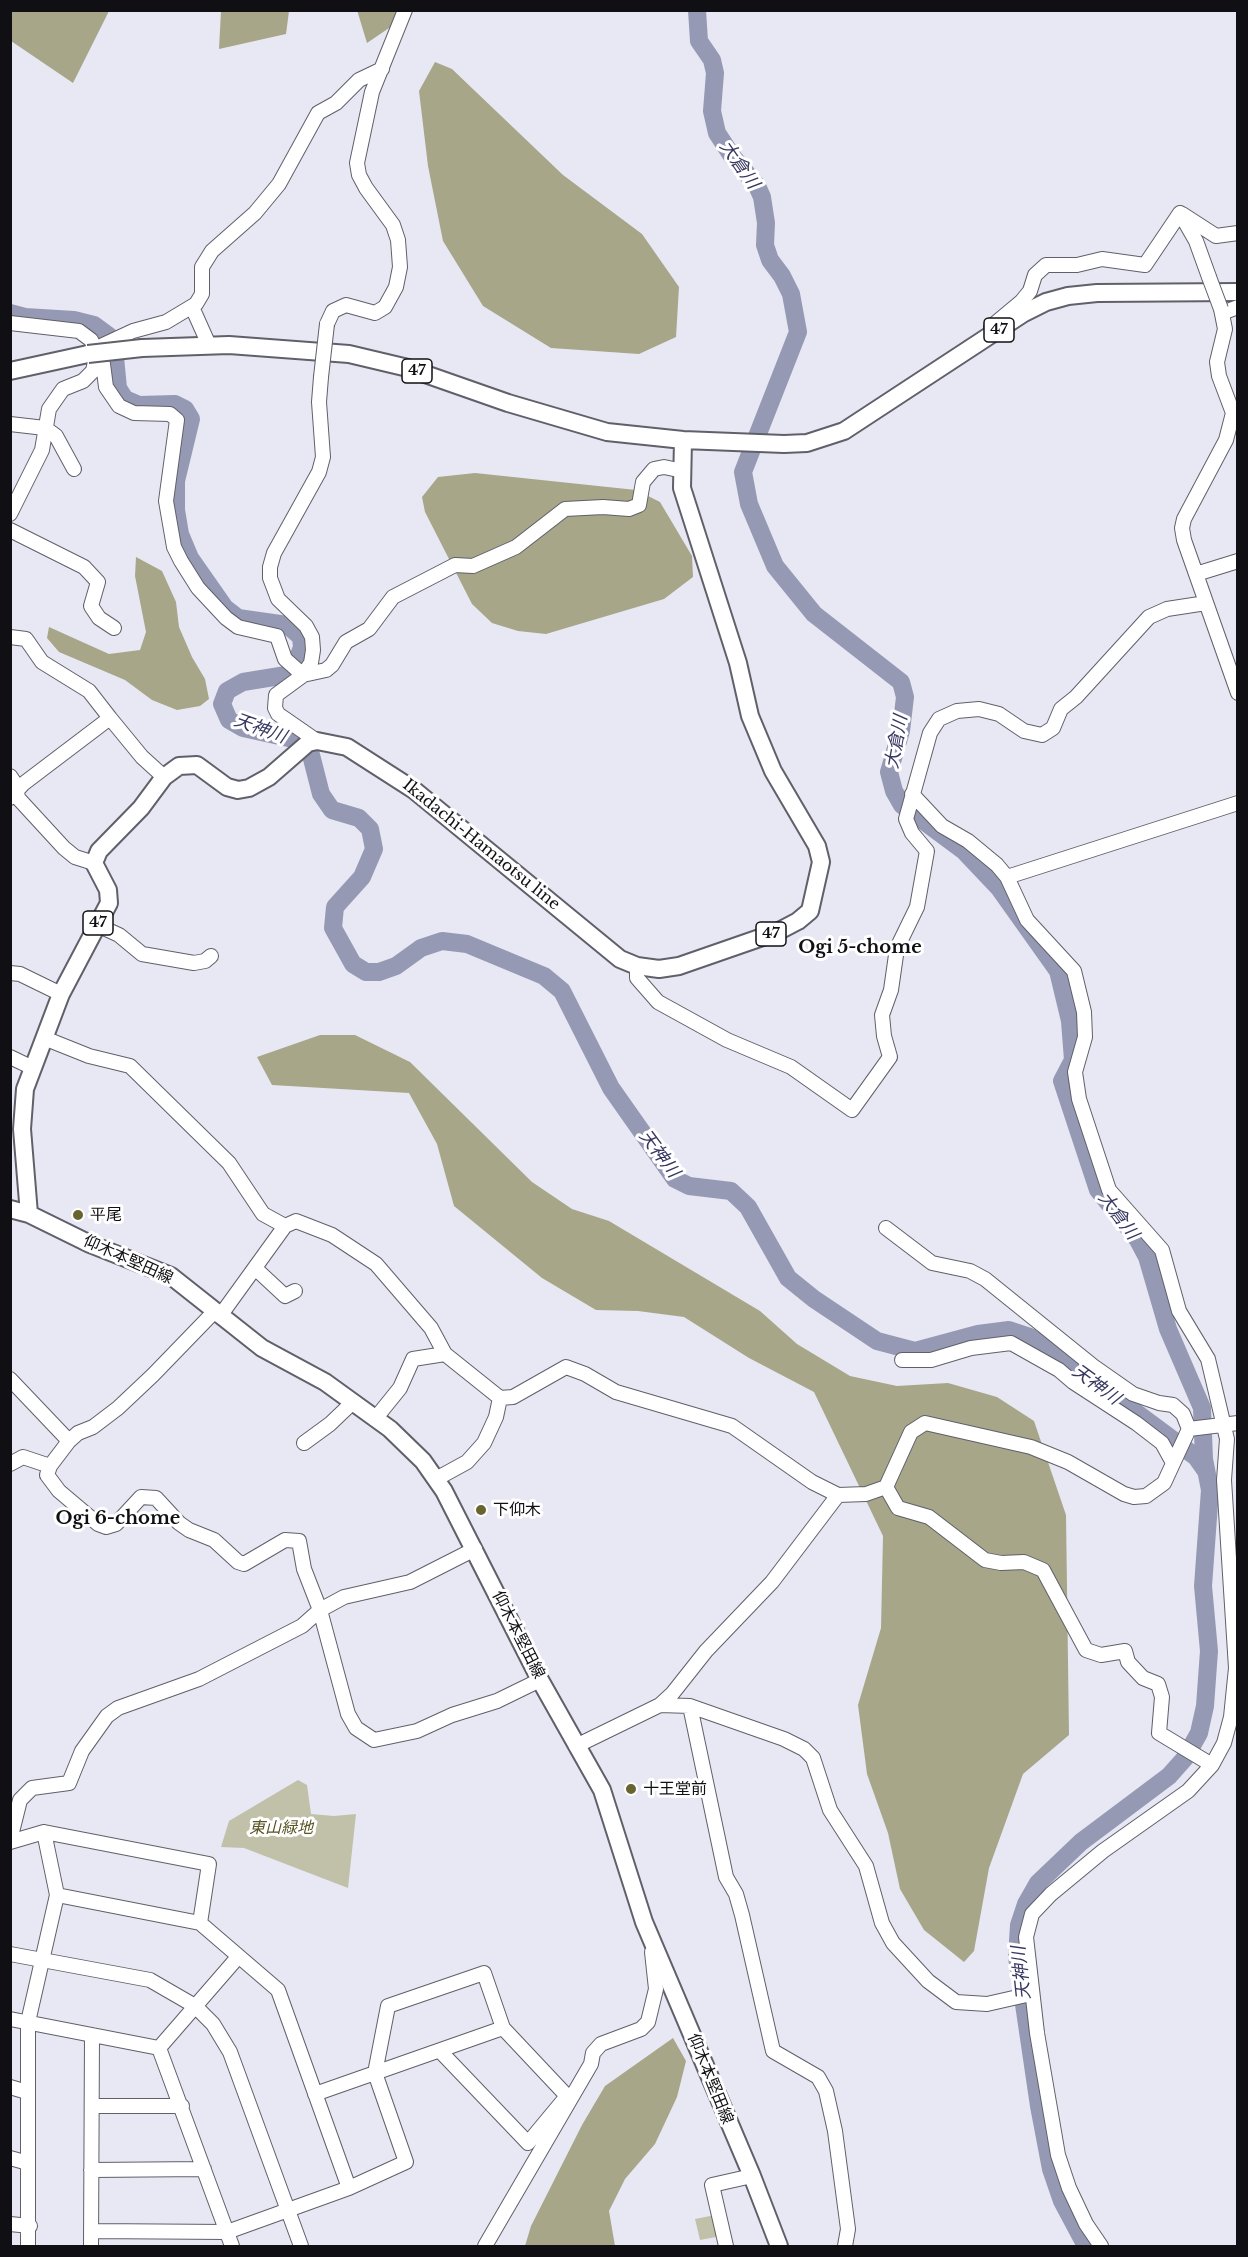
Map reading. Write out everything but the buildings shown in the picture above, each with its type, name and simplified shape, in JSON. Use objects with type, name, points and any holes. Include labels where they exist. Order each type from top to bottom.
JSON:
[{"type":"main road","name":"47","points":[[10,371],[101,348],[209,345],[300,349],[349,354],[408,368],[508,403],[608,432],[683,441],[807,443],[844,431],[1024,313],[1068,296],[1096,292],[1238,292]]},
{"type":"main road","name":"Ikadachi-Hamaotsu line","points":[[312,742],[347,747],[414,789],[620,959],[637,966],[659,969],[679,966],[777,932],[798,921],[810,911],[821,862],[817,846],[773,771],[750,716],[735,653],[682,488],[683,441]]},
{"type":"main road","points":[[94,864],[99,851],[141,808],[164,777],[179,766],[197,765],[227,787],[249,788],[269,777],[312,742]]},
{"type":"main road","name":"47","points":[[29,1214],[22,1129],[25,1089],[61,994],[109,897],[94,864]]},
{"type":"main road","points":[[10,1209],[29,1214]]},
{"type":"main road","name":"仰木本堅田線","points":[[29,1214],[90,1244],[171,1276],[262,1348],[301,1367],[353,1402],[423,1461],[436,1479],[475,1550],[540,1680],[602,1790],[649,1935],[752,2176],[779,2247]]},
{"type":"street","points":[[312,742],[278,714],[275,708],[276,695],[311,663],[312,637],[306,626],[278,600],[270,578],[270,567],[274,553],[319,472],[323,457],[319,402],[327,324],[333,311],[346,305],[375,313],[386,308],[396,286],[400,253],[393,225],[366,188],[359,175],[357,163],[365,116],[405,10]]},
{"type":"street","points":[[10,514],[42,450],[49,409],[63,389],[83,381],[93,371],[101,348],[166,322],[192,307],[202,294],[202,267],[212,251],[251,218],[279,184],[318,113],[336,103],[359,80],[382,69]]},
{"type":"street","points":[[1180,213],[1216,236],[1238,233]]},
{"type":"street","points":[[1180,213],[1196,241],[1222,311],[1225,329],[1217,362],[1219,376],[1233,413],[1233,429],[1184,519],[1184,540],[1238,693]]},
{"type":"street","points":[[992,334],[991,327],[1022,302],[1030,291],[1035,275],[1046,264],[1077,265],[1101,259],[1145,265],[1180,213]]},
{"type":"street","points":[[192,307],[209,345]]},
{"type":"street","points":[[1222,311],[1238,307]]},
{"type":"street","points":[[10,323],[79,331],[101,348],[106,387],[119,406],[134,413],[170,414],[177,420],[178,430],[168,476],[166,510],[174,547],[186,571],[226,618],[238,627],[277,636],[285,659],[300,673],[326,670],[332,665],[346,642],[369,629],[393,597],[454,565],[473,566],[516,547],[565,509],[603,507],[629,509],[639,505],[643,482],[654,469],[664,467],[683,471]]},
{"type":"street","points":[[10,424],[45,428],[56,436],[75,469]]},
{"type":"street","points":[[10,530],[84,567],[98,582],[91,606],[99,618],[114,628]]},
{"type":"street","points":[[1196,574],[1238,561]]},
{"type":"street","points":[[637,966],[637,978],[658,1002],[727,1040],[791,1067],[852,1110],[891,1057],[884,1036],[882,1015],[891,990],[897,948],[918,907],[927,851],[912,833],[906,819],[930,733],[939,719],[957,711],[979,709],[999,714],[1024,731],[1042,735],[1053,728],[1061,709],[1076,698],[1149,616],[1167,609],[1206,603]]},
{"type":"street","points":[[10,637],[26,639],[42,662],[89,691],[142,757],[164,777]]},
{"type":"street","points":[[14,795],[110,718]]},
{"type":"street","points":[[10,776],[16,785],[14,795]]},
{"type":"street","points":[[912,794],[942,826],[986,854],[1007,877],[1027,920],[1074,971],[1084,1012],[1085,1037],[1075,1072],[1079,1099],[1109,1190],[1162,1250],[1179,1311],[1208,1359],[1227,1439],[1224,1480],[1236,1668],[1231,1717],[1224,1743],[1212,1765],[1188,1791],[1103,1851],[1051,1894],[1032,1914],[1026,1937],[1031,1994],[1058,2155],[1069,2188],[1086,2224],[1101,2247]]},
{"type":"street","points":[[14,795],[64,848],[75,857],[94,864]]},
{"type":"street","points":[[1007,877],[1238,803]]},
{"type":"street","points":[[97,925],[119,935],[142,954],[194,963],[206,961],[211,956]]},
{"type":"street","points":[[10,973],[20,974],[61,994]]},
{"type":"street","points":[[44,1038],[89,1056],[130,1066],[229,1163],[263,1214],[285,1227]]},
{"type":"street","points":[[10,1058],[33,1068]]},
{"type":"street","points":[[540,1680],[497,1701],[452,1715],[417,1731],[374,1740],[356,1728],[348,1714],[320,1611],[304,1569],[299,1541],[285,1540],[244,1564],[238,1562],[214,1540],[189,1530],[156,1498],[147,1496],[134,1503],[116,1524],[106,1527],[98,1524],[59,1491],[47,1475],[50,1466],[78,1432],[93,1427],[118,1408],[217,1314],[256,1269],[285,1227],[296,1221],[306,1223],[354,1248],[376,1264],[432,1328],[445,1354],[500,1398],[513,1397],[566,1367],[585,1374],[616,1392],[732,1426],[812,1482],[838,1495],[866,1494],[886,1487],[911,1432],[925,1423],[1031,1447],[1068,1462],[1124,1494],[1134,1497],[1146,1496],[1156,1491],[1164,1483],[1191,1430]]},
{"type":"street","points":[[886,1228],[932,1263],[970,1271],[985,1279],[1101,1372],[1134,1394],[1159,1403],[1173,1405],[1183,1414],[1191,1430]]},
{"type":"street","points":[[256,1269],[285,1296],[295,1292]]},
{"type":"street","points":[[902,1360],[931,1360],[971,1348],[1011,1342],[1059,1370],[1073,1382],[1136,1423],[1162,1443],[1175,1459]]},
{"type":"street","points":[[375,1419],[400,1388],[413,1359],[445,1354]]},
{"type":"street","points":[[10,1380],[69,1441]]},
{"type":"street","points":[[436,1479],[467,1462],[484,1443],[496,1417],[500,1398]]},
{"type":"street","points":[[304,1443],[330,1424],[353,1402]]},
{"type":"street","points":[[1191,1430],[1238,1423]]},
{"type":"street","points":[[10,1464],[23,1457],[50,1466]]},
{"type":"street","points":[[886,1487],[898,1508],[929,1517],[985,1560],[1001,1563],[1024,1562],[1043,1570],[1086,1650],[1101,1655],[1125,1651],[1128,1662],[1143,1678],[1158,1684],[1162,1697],[1160,1733],[1212,1765]]},
{"type":"street","points":[[576,1746],[660,1705],[672,1694],[706,1650],[772,1582],[838,1495]]},
{"type":"street","points":[[200,1923],[210,1864],[44,1832],[10,1841],[20,1800],[32,1788],[69,1783],[82,1751],[107,1716],[123,1706],[210,1673],[302,1626],[320,1611],[359,1592],[410,1582],[475,1550]]},
{"type":"street","points":[[660,1705],[690,1706],[784,1738],[804,1749],[813,1758],[830,1810],[866,1866],[882,1923],[893,1943],[928,1981],[956,2002],[987,2004],[1031,1994]]},
{"type":"street","points":[[690,1706],[726,1877],[736,1894],[742,1915],[773,2051],[818,2077],[826,2091],[835,2131],[848,2229],[845,2247]]},
{"type":"street","points":[[28,2247],[30,2226],[28,2022],[57,1895],[44,1832]]},
{"type":"street","points":[[57,1895],[200,1923],[278,1990],[349,2188]]},
{"type":"street","points":[[485,2247],[591,2064],[593,2053],[601,2044],[641,2029],[648,2022],[656,1989],[649,1935]]},
{"type":"street","points":[[10,1954],[150,1980],[195,2006],[213,2024],[230,2052],[301,2247]]},
{"type":"street","points":[[159,2048],[238,1957]]},
{"type":"street","points":[[91,2231],[227,2232],[349,2188],[406,2162],[375,2073],[388,2006],[484,1973],[503,2028],[567,2096],[528,2143],[440,2051]]},
{"type":"street","points":[[10,2019],[159,2048]]},
{"type":"street","points":[[315,2094],[503,2028]]},
{"type":"street","points":[[91,2247],[92,2035]]},
{"type":"street","points":[[159,2048],[232,2247]]},
{"type":"street","points":[[10,2087],[27,2092]]},
{"type":"street","points":[[92,2106],[182,2106]]},
{"type":"street","points":[[10,2158],[28,2163]]},
{"type":"street","points":[[91,2170],[204,2169]]},
{"type":"street","points":[[726,2247],[712,2185],[752,2176]]},
{"type":"street","points":[[10,2224],[30,2226]]},
{"type":"green space","points":[[357,10],[414,11],[367,43]]},
{"type":"green space","points":[[10,11],[109,11],[73,83],[11,41]]},
{"type":"green space","points":[[221,11],[289,11],[286,34],[219,49]]},
{"type":"green space","points":[[435,62],[452,69],[563,175],[642,234],[679,287],[676,337],[639,354],[551,348],[483,306],[443,241],[428,166],[419,91]]},
{"type":"green space","points":[[475,473],[636,490],[660,502],[692,556],[693,577],[664,599],[546,634],[518,631],[492,623],[472,604],[425,512],[422,497],[438,477]]},
{"type":"green space","points":[[136,557],[162,571],[176,602],[179,627],[205,679],[209,699],[200,706],[177,710],[152,700],[125,680],[59,652],[47,638],[49,627],[109,654],[140,650],[146,632],[135,576]]},
{"type":"green space","points":[[320,1035],[355,1035],[410,1062],[532,1182],[572,1209],[609,1221],[760,1311],[797,1344],[850,1376],[897,1386],[948,1383],[997,1397],[1034,1421],[1066,1515],[1069,1735],[1023,1774],[989,1868],[974,1951],[964,1962],[924,1930],[900,1889],[888,1833],[867,1774],[858,1705],[881,1628],[883,1536],[814,1392],[749,1358],[684,1317],[638,1311],[596,1310],[542,1278],[454,1206],[437,1144],[409,1093],[272,1085],[257,1057]]},
{"type":"green space","name":"東山緑地","points":[[298,1780],[307,1785],[311,1814],[334,1816],[356,1814],[348,1888],[244,1848],[221,1847],[229,1821]]},
{"type":"green space","points":[[673,2038],[686,2061],[677,2097],[655,2144],[625,2179],[609,2211],[615,2246],[525,2246],[531,2226],[582,2125],[605,2086]]},
{"type":"green space","points":[[715,2215],[721,2236],[700,2240],[695,2219]]},
{"type":"waterway","name":"大倉川","points":[[697,10],[699,41],[712,60],[715,73],[712,111],[717,133],[732,156],[757,186],[762,197],[766,223],[765,245],[770,260],[782,276],[791,294],[798,332],[743,472],[749,504],[775,566],[814,614],[901,682],[905,697],[901,731],[889,772],[894,791],[902,805],[964,851],[999,888],[1058,971],[1070,1021],[1073,1060],[1062,1081],[1098,1190],[1138,1240],[1147,1257],[1168,1329],[1202,1408],[1204,1459],[1210,1490],[1203,1586],[1209,1651],[1205,1706],[1199,1733],[1185,1758],[1169,1776],[1081,1842],[1038,1883],[1026,1904],[1019,1925],[1017,1957],[1039,2106],[1051,2169],[1062,2201],[1086,2246]]},
{"type":"waterway","name":"天神川","points":[[10,313],[25,317],[74,320],[94,325],[109,336],[114,347],[118,388],[125,399],[139,405],[175,404],[185,409],[191,419],[176,481],[176,510],[180,534],[190,558],[225,608],[238,618],[287,625],[301,637],[302,647],[298,658],[286,675],[243,682],[227,691],[222,704],[229,720],[243,728],[299,742],[311,755],[321,794],[332,810],[359,818],[370,829],[374,849],[362,877],[335,907],[333,928],[353,964],[366,972],[379,972],[396,966],[421,948],[442,941],[467,944],[544,976],[562,991],[611,1088],[675,1179],[689,1186],[731,1191],[748,1207],[788,1278],[814,1299],[877,1341],[915,1351],[978,1334],[1009,1330],[1030,1337],[1064,1359],[1196,1457],[1206,1471]]},
{"type":"place","name":"平尾","points":[[78,1215]]},
{"type":"place","name":"下仰木","points":[[481,1510]]},
{"type":"place","name":"十王堂前","points":[[631,1789]]},
{"type":"district","name":"Ogi 5-chome","points":[[860,948]]},
{"type":"district","name":"Ogi 6-chome","points":[[118,1519]]}]
